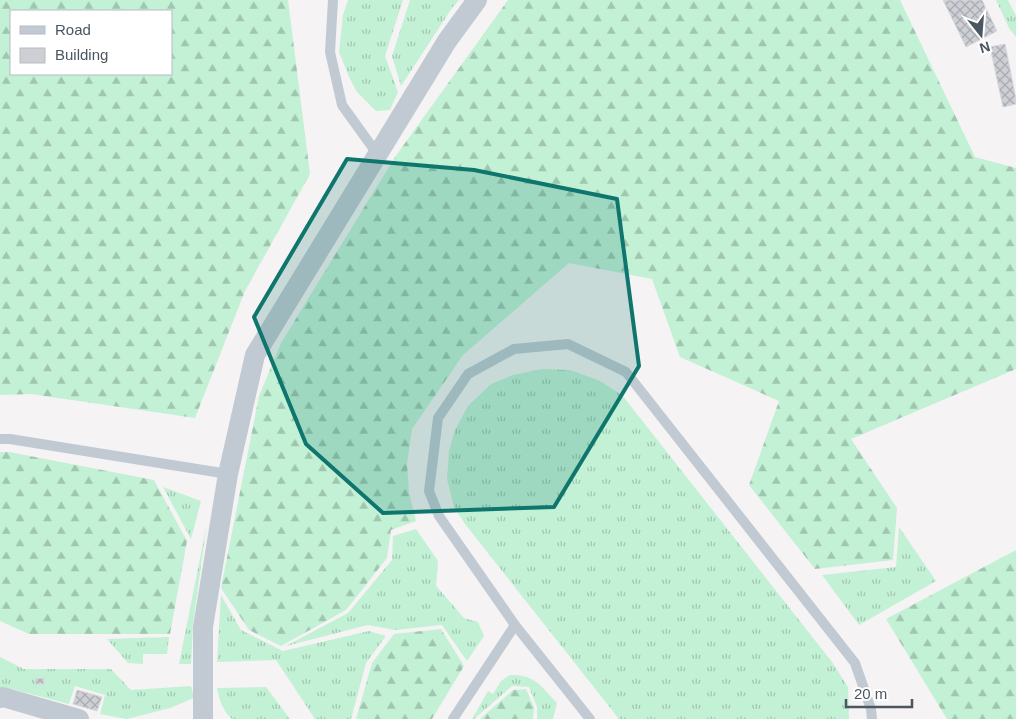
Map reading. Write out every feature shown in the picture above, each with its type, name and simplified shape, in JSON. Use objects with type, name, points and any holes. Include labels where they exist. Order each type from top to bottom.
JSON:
[{"type":"street","points":[[203,719],[203,627],[228,474],[256,355],[447,41],[477,0]]},
{"type":"street","points":[[0,698],[3,697],[79,719]]},
{"type":"lane","points":[[333,0],[330,52],[342,105],[378,154]]},
{"type":"lane","points":[[590,719],[515,625],[440,516],[429,491],[438,418],[468,374],[514,350],[568,344],[626,372],[855,663],[871,709],[872,719]]},
{"type":"lane","points":[[0,439],[10,439],[228,474]]},
{"type":"lane","points":[[453,719],[515,625]]},
{"type":"highlighted area","points":[[347,159],[474,170],[617,199],[639,366],[554,507],[383,513],[306,444],[254,317]]},
{"type":"green space","points":[[0,0],[288,0],[310,174],[245,291],[195,418],[31,394],[0,395]]},
{"type":"green space","points":[[348,0],[403,0],[385,56],[398,92],[390,110],[376,111],[357,92],[339,52],[343,15]]},
{"type":"green space","points":[[410,0],[459,0],[401,86],[392,56]]},
{"type":"green space","points":[[508,0],[900,0],[975,157],[1016,168],[1016,369],[851,439],[897,508],[893,560],[815,569],[749,485],[779,401],[680,357],[652,279],[569,263],[463,355],[412,429],[407,464],[409,493],[416,521],[391,530],[387,558],[346,610],[281,646],[249,630],[221,588],[259,396],[281,343],[395,157]]},
{"type":"green space","points":[[996,0],[1008,0],[1016,16],[1016,37],[1009,28]]},
{"type":"green space","points":[[542,369],[570,370],[598,380],[622,395],[832,662],[848,687],[849,719],[619,719],[465,524],[454,507],[447,479],[449,451],[455,430],[468,406],[491,384],[513,375]]},
{"type":"green space","points":[[0,452],[9,452],[154,480],[187,541],[170,634],[29,634],[0,621]]},
{"type":"green space","points":[[163,487],[201,501],[191,539]]},
{"type":"green space","points":[[207,523],[193,624],[191,664],[179,664]]},
{"type":"green space","points":[[899,527],[936,581],[859,625],[822,575],[896,567]]},
{"type":"green space","points":[[416,529],[438,561],[436,586],[464,618],[478,622],[484,636],[467,661],[442,625],[395,630],[368,625],[286,646],[348,613],[392,560],[393,536]]},
{"type":"green space","points":[[1016,550],[1016,719],[947,719],[886,619]]},
{"type":"green space","points":[[221,595],[241,630],[283,651],[369,631],[386,636],[366,663],[351,719],[315,719],[276,660],[217,662]]},
{"type":"green space","points":[[441,629],[464,666],[432,719],[356,719],[372,663],[394,634]]},
{"type":"green space","points":[[169,637],[167,654],[143,654],[143,664],[128,663],[107,639]]},
{"type":"green space","points":[[0,657],[24,669],[111,669],[131,690],[191,686],[194,698],[170,708],[127,719],[100,714],[105,695],[75,686],[69,704],[12,689],[0,690]]},
{"type":"green space","points":[[510,675],[519,675],[532,679],[542,687],[557,703],[553,719],[537,719],[537,707],[529,687],[512,686],[472,719],[488,691],[493,694],[501,681]]},
{"type":"green space","points":[[266,687],[290,719],[232,719],[222,705],[217,688]]},
{"type":"green space","points":[[526,689],[534,707],[533,719],[480,719],[513,690]]},
{"type":"building","points":[[943,0],[982,0],[997,31],[966,47]]},
{"type":"building","points":[[1005,44],[1016,104],[1003,107],[990,47]]},
{"type":"building","points":[[44,678],[44,684],[35,684],[35,679]]},
{"type":"building","points":[[77,690],[102,697],[97,711],[73,704]]}]
